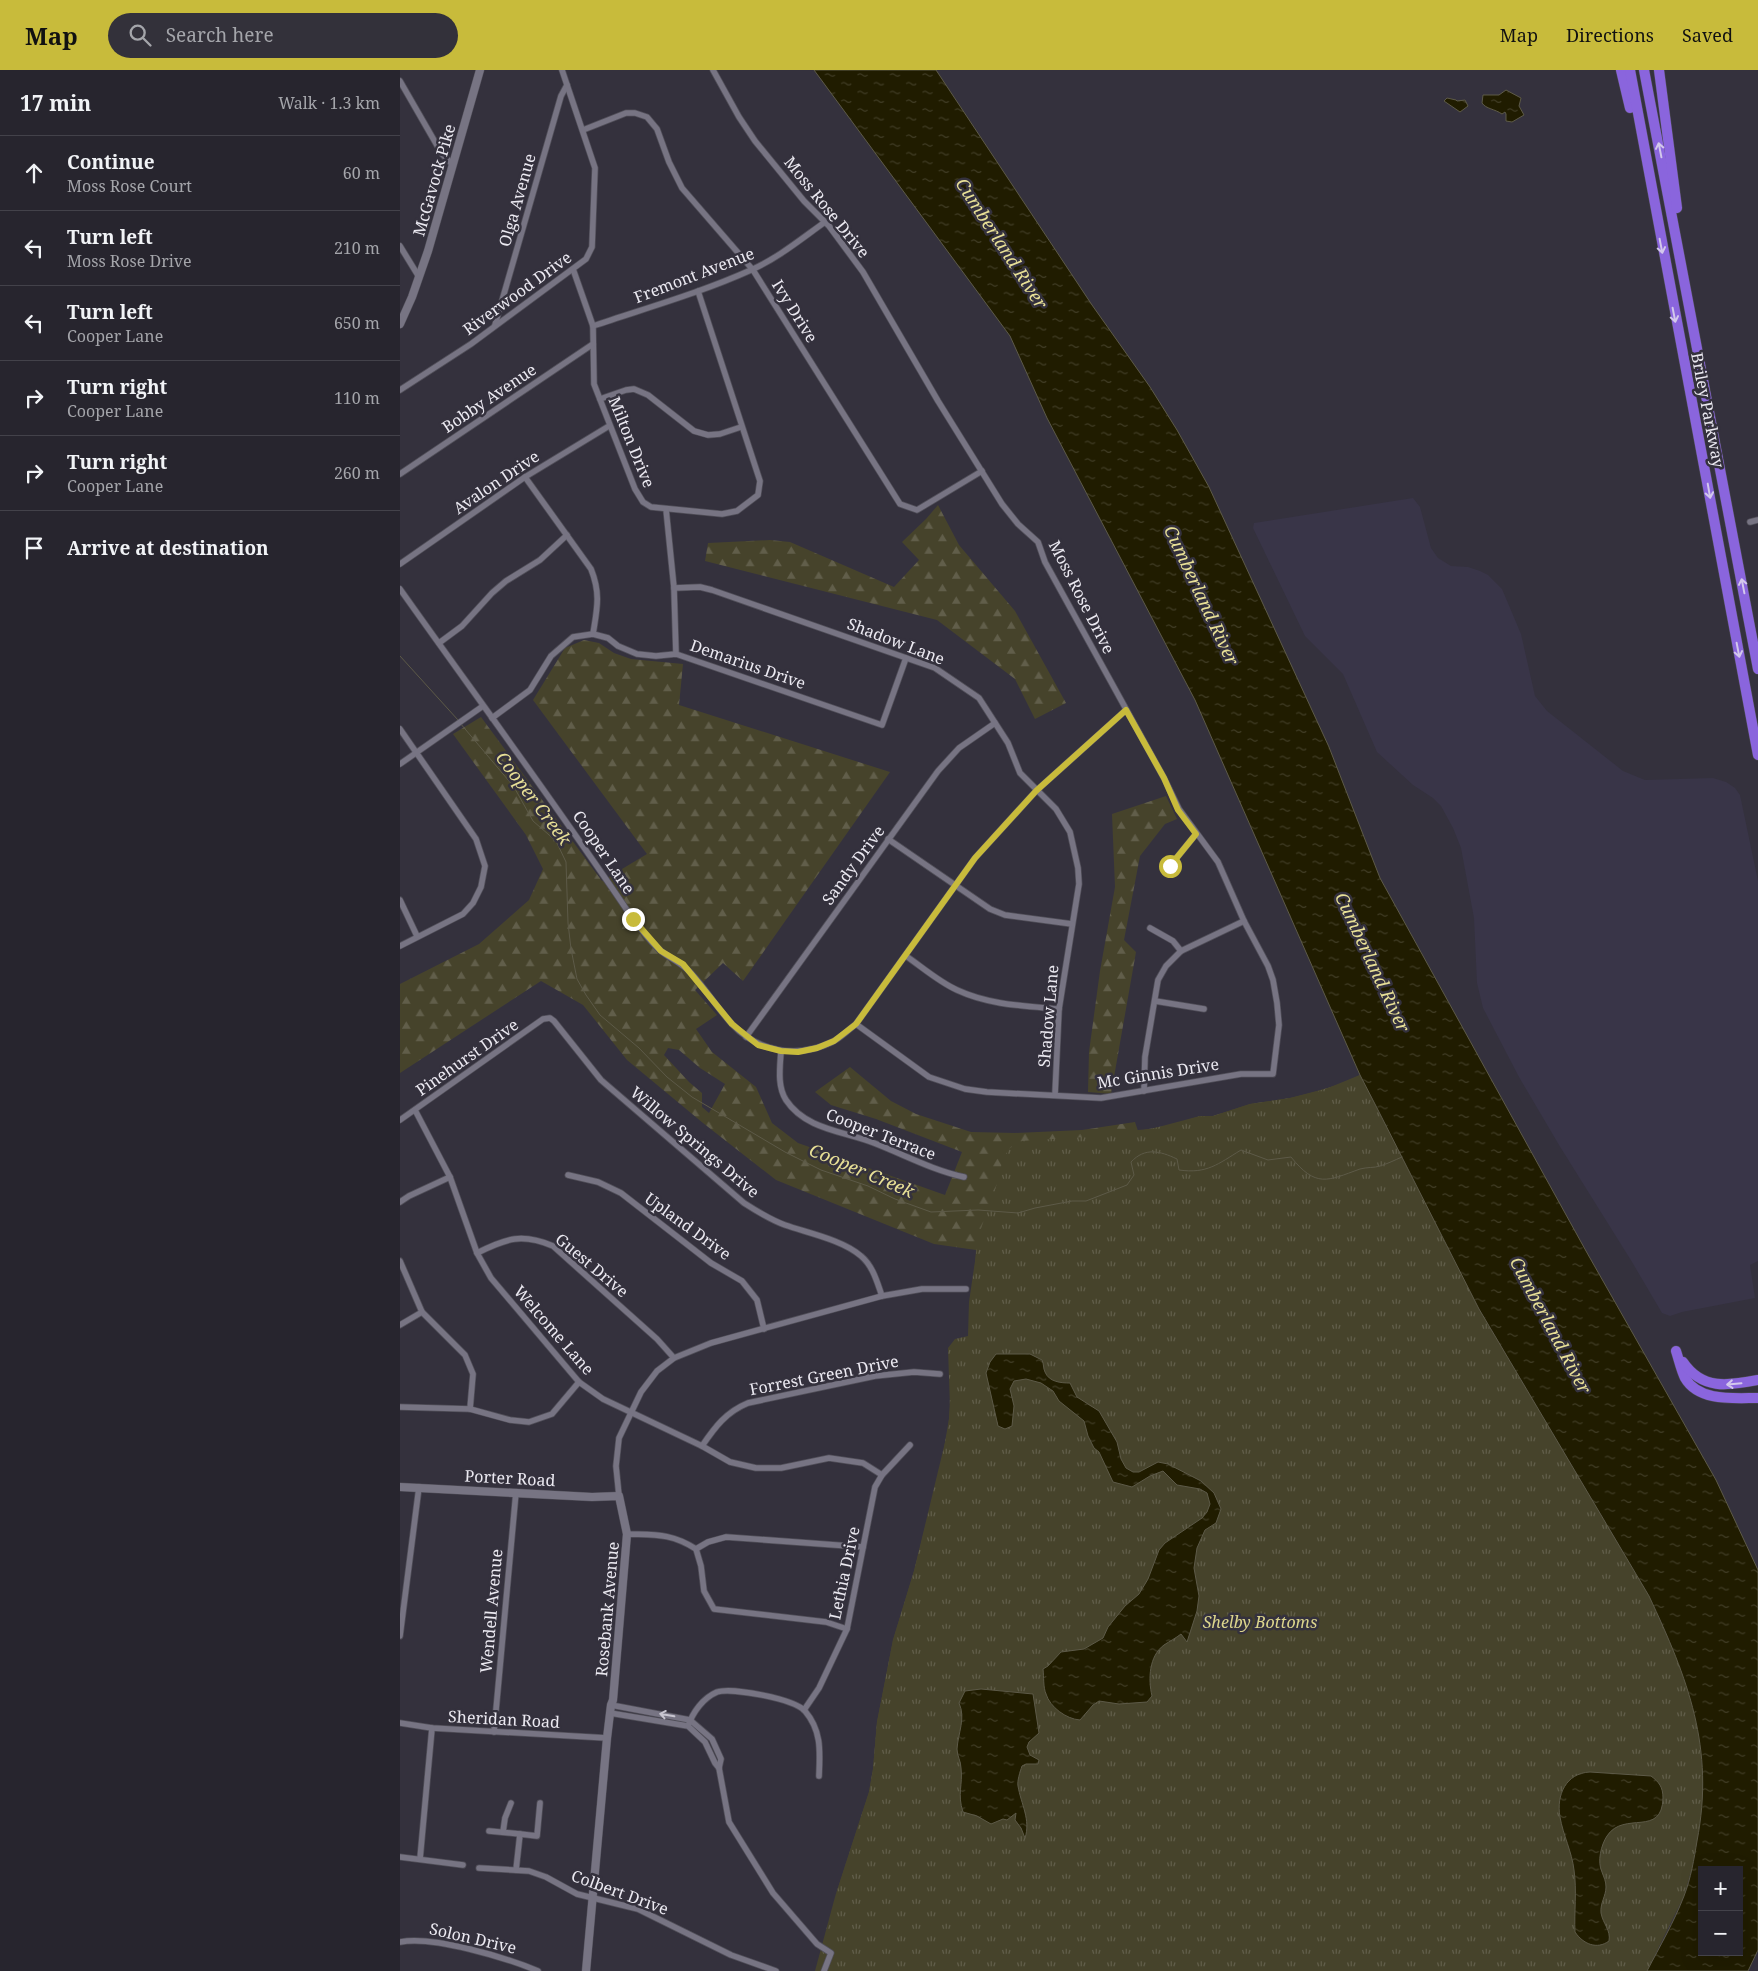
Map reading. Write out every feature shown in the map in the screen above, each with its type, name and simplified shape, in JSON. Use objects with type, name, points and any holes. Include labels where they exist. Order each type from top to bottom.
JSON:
[{"type":"highway","points":[[1622,70],[1656,219]]},
{"type":"highway","name":"Briley Parkway","points":[[1630,70],[1656,219],[1758,755]]},
{"type":"highway","name":"Briley Parkway","points":[[1644,70],[1758,668]]},
{"type":"highway","points":[[1660,70],[1696,335]]},
{"type":"highway","points":[[1758,1380],[1732,1385],[1710,1383],[1694,1375],[1676,1351],[1685,1378],[1700,1392],[1728,1398],[1758,1398]]},
{"type":"highway","points":[[1707,1394],[1710,1383]]},
{"type":"highway","points":[[1728,1398],[1758,1392]]},
{"type":"street","name":"McGavock Pike","points":[[400,324],[419,277],[480,70]]},
{"type":"street","name":"Riverwood Drive","points":[[400,390],[471,344],[495,324],[586,259],[592,247],[595,168],[562,70]]},
{"type":"street","name":"Moss Rose Drive","points":[[713,70],[739,117],[755,141],[824,222],[863,272],[938,401],[1002,504],[1018,524],[1038,542],[1045,562],[1164,778],[1178,810],[1218,862],[1244,921],[1268,966],[1275,988],[1279,1025],[1273,1074]]},
{"type":"street","points":[[400,80],[442,154],[452,164]]},
{"type":"street","name":"Olga Avenue","points":[[495,324],[561,96],[567,85]]},
{"type":"street","name":"Ivy Drive","points":[[583,130],[626,113],[635,113],[647,117],[657,129],[668,162],[682,188],[752,270],[900,504],[917,510],[982,471]]},
{"type":"street","name":"Fremont Avenue","points":[[592,326],[698,291],[752,270],[787,249],[824,222]]},
{"type":"street","points":[[400,246],[419,277]]},
{"type":"street","name":"Milton Drive","points":[[573,269],[592,326],[594,384],[635,489],[643,502],[651,507],[722,514],[737,511],[758,495],[760,481],[698,291]]},
{"type":"street","name":"Bobby Avenue","points":[[400,474],[593,344]]},
{"type":"street","points":[[600,399],[634,389],[648,395],[694,431],[708,435],[720,434],[741,427]]},
{"type":"street","name":"Avalon Drive","points":[[400,564],[525,477],[609,426]]},
{"type":"street","points":[[492,718],[530,690],[551,656],[562,644],[574,637],[593,634],[599,599],[591,569],[525,477]]},
{"type":"street","points":[[666,509],[674,588],[676,654]]},
{"type":"street","points":[[1750,522],[1758,520]]},
{"type":"street","points":[[439,643],[462,626],[492,593],[506,581],[540,560],[567,536]]},
{"type":"street","name":"Shadow Lane","points":[[674,588],[712,590],[935,668],[979,698],[1008,743],[1020,773],[1056,809],[1070,832],[1078,868],[1079,884],[1059,1009],[1055,1095]]},
{"type":"street","points":[[400,589],[483,706],[400,764]]},
{"type":"street","name":"Demarius Drive","points":[[593,634],[608,638],[618,646],[637,654],[656,656],[676,654],[882,725],[906,658]]},
{"type":"street","name":"Cooper Lane","points":[[483,706],[534,775],[638,926],[661,951],[683,964],[732,1024],[746,1037],[758,1045],[781,1051],[798,1052],[817,1048],[834,1041],[856,1024],[975,858],[1036,791],[1126,710]]},
{"type":"street","name":"Sandy Drive","points":[[746,1037],[938,771],[959,748],[995,723]]},
{"type":"street","points":[[400,729],[476,839],[485,866],[481,887],[473,903],[463,914],[400,946]]},
{"type":"street","points":[[1170,866],[1196,834]]},
{"type":"street","points":[[888,840],[990,909],[1005,915],[1072,924]]},
{"type":"street","points":[[400,900],[417,936]]},
{"type":"street","points":[[1144,1090],[1145,1057],[1158,980],[1166,966],[1181,951],[1244,921]]},
{"type":"street","points":[[1150,928],[1173,941],[1181,951]]},
{"type":"street","points":[[906,956],[956,990],[981,1000],[1059,1009]]},
{"type":"street","points":[[1155,1001],[1204,1010]]},
{"type":"street","name":"Pinehurst Drive","points":[[400,1120],[543,1019],[550,1018]]},
{"type":"street","name":"Willow Springs Drive","points":[[550,1018],[601,1080],[744,1203],[769,1218],[849,1248],[861,1256],[874,1273],[882,1296]]},
{"type":"street","name":"Mc Ginnis Drive","points":[[856,1024],[929,1077],[965,1089],[987,1092],[1101,1098],[1241,1074],[1273,1074]]},
{"type":"street","name":"Cooper Terrace","points":[[781,1051],[780,1082],[786,1099],[808,1120],[820,1127],[876,1143],[926,1166],[964,1178]]},
{"type":"street","name":"Welcome Lane","points":[[415,1110],[450,1177],[477,1253],[490,1278],[579,1382],[603,1399],[702,1446],[730,1462],[756,1468],[782,1468],[829,1458],[863,1463],[882,1475]]},
{"type":"street","name":"Upland Drive","points":[[568,1175],[598,1182],[621,1193],[711,1263],[742,1281],[757,1300],[764,1329]]},
{"type":"street","points":[[400,1202],[450,1177]]},
{"type":"street","name":"Guest Drive","points":[[477,1253],[501,1241],[515,1238],[537,1240],[553,1246],[657,1339],[674,1358]]},
{"type":"street","points":[[400,1262],[422,1312],[465,1356],[473,1374],[470,1409]]},
{"type":"street","name":"Rosebank Avenue","points":[[586,1971],[607,1738],[610,1709],[613,1700],[627,1534],[618,1496],[616,1466],[619,1438],[630,1412],[648,1381],[657,1371],[674,1358],[711,1343],[882,1296],[922,1289],[966,1289]]},
{"type":"street","points":[[400,1325],[422,1312]]},
{"type":"street","name":"Forrest Green Drive","points":[[702,1446],[722,1419],[748,1403],[875,1376],[914,1372],[940,1374]]},
{"type":"street","points":[[400,1407],[470,1409],[510,1420],[529,1422],[552,1414],[579,1382]]},
{"type":"street","name":"Lethia Drive","points":[[804,1710],[819,1688],[847,1628],[875,1487],[882,1475],[910,1446]]},
{"type":"street","name":"Porter Road","points":[[400,1487],[618,1496]]},
{"type":"street","points":[[400,1636],[419,1488]]},
{"type":"street","name":"Wendell Avenue","points":[[494,1732],[516,1492]]},
{"type":"street","points":[[627,1534],[666,1535],[683,1540],[696,1549],[701,1566],[704,1591],[714,1609],[826,1622],[847,1628]]},
{"type":"street","points":[[696,1549],[708,1542],[726,1537],[863,1547]]},
{"type":"street","points":[[689,1723],[703,1701],[718,1692],[733,1690],[783,1700],[804,1710],[816,1728],[821,1745],[819,1776]]},
{"type":"street","points":[[610,1709],[689,1723],[705,1742],[715,1764],[719,1768],[729,1822],[773,1893],[817,1944],[831,1953],[824,1971]]},
{"type":"street","name":"Sheridan Road","points":[[400,1723],[432,1728],[607,1738]]},
{"type":"street","points":[[420,1859],[432,1728]]},
{"type":"street","points":[[503,1832],[511,1803]]},
{"type":"street","points":[[489,1831],[537,1836],[540,1803]]},
{"type":"street","points":[[516,1870],[520,1834]]},
{"type":"street","points":[[400,1857],[463,1866]]},
{"type":"street","name":"Colbert Drive","points":[[479,1868],[529,1871],[546,1877],[577,1894],[638,1910],[731,1955],[776,1971]]},
{"type":"street","name":"Solon Drive","points":[[400,1942],[421,1940],[439,1943],[506,1959],[538,1971]]},
{"type":"shaded area","points":[[1413,498],[1420,507],[1431,548],[1438,558],[1451,566],[1468,567],[1480,571],[1488,575],[1502,589],[1521,634],[1535,696],[1547,711],[1623,771],[1645,780],[1713,778],[1726,782],[1735,788],[1740,795],[1758,881],[1758,1261],[1750,1265],[1755,1298],[1670,1316],[1662,1313],[1519,1077],[1483,1008],[1477,983],[1474,918],[1461,848],[1453,828],[1441,806],[1433,798],[1413,785],[1377,752],[1343,674],[1305,636],[1253,528],[1254,523]]},
{"type":"green space","points":[[938,505],[959,545],[1015,611],[1066,703],[1035,719],[1015,679],[937,620],[705,561],[708,543],[770,540],[790,542],[894,587],[919,560],[902,542]]},
{"type":"green space","name":"Shelby Bottoms","points":[[584,640],[599,643],[614,653],[631,659],[683,664],[679,705],[890,772],[743,981],[723,963],[695,990],[717,1015],[696,1029],[712,1052],[756,1087],[772,1123],[798,1143],[945,1195],[962,1152],[876,1119],[831,1105],[815,1092],[850,1067],[891,1101],[916,1114],[971,1132],[1015,1133],[1082,1130],[1135,1122],[1138,1131],[1175,1124],[1200,1116],[1213,1116],[1250,1104],[1290,1098],[1328,1088],[1360,1075],[1479,1309],[1647,1971],[893,1740],[835,1897],[869,1792],[877,1722],[893,1640],[914,1571],[941,1465],[949,1419],[950,1399],[966,1400],[976,1250],[934,1244],[776,1180],[627,1060],[583,1005],[541,981],[400,1073],[400,984],[479,944],[529,900],[543,869],[526,835],[453,734],[481,717],[602,881],[647,854],[533,700],[565,648]],"holes":[[[668,1048],[679,1050],[700,1068],[725,1084],[709,1113],[702,1107],[702,1093],[664,1055]]]},
{"type":"green space","points":[[1166,796],[1177,819],[1165,824],[1140,856],[1124,940],[1136,952],[1111,1094],[1088,1092],[1089,1052],[1100,971],[1115,887],[1112,814]]},
{"type":"green space","name":"Shelby Bottoms","points":[[1360,1075],[1479,1309],[1649,1596],[1682,1669],[1693,1705],[1700,1741],[1703,1778],[1702,1815],[1692,1868],[1684,1896],[1647,1971],[815,1971],[835,1897],[869,1792],[877,1722],[893,1640],[914,1571],[948,1430],[950,1407],[948,1348],[955,1339],[968,1336],[969,1302],[979,1234],[998,1181],[1003,1158],[1010,1148],[1021,1141],[1085,1137],[1112,1132],[1151,1129],[1200,1116],[1213,1116],[1250,1104],[1315,1092]]},
{"type":"water","name":"Cumberland River","points":[[814,70],[936,70],[1092,305],[1150,387],[1209,487],[1329,747],[1380,878],[1586,1251],[1716,1480],[1758,1570],[1758,1950],[1748,1971],[1647,1971],[1671,1925],[1686,1889],[1693,1862],[1702,1807],[1703,1775],[1700,1744],[1686,1685],[1675,1656],[1649,1596],[1479,1309],[1360,1075],[1195,700],[1047,418],[1010,336]]},
{"type":"water","points":[[1506,90],[1521,98],[1519,106],[1524,115],[1512,122],[1506,121],[1505,112],[1502,114],[1486,107],[1482,103],[1483,95],[1499,95]]},
{"type":"water","points":[[1447,98],[1457,101],[1465,100],[1468,106],[1460,112],[1444,101]]},
{"type":"water","points":[[996,1354],[1030,1354],[1042,1360],[1044,1370],[1049,1378],[1059,1382],[1070,1383],[1077,1397],[1099,1411],[1117,1442],[1121,1459],[1126,1468],[1133,1472],[1139,1472],[1158,1462],[1168,1464],[1201,1481],[1214,1493],[1221,1509],[1216,1523],[1205,1530],[1197,1548],[1194,1568],[1199,1596],[1197,1611],[1187,1642],[1181,1634],[1164,1645],[1155,1655],[1150,1675],[1152,1696],[1147,1702],[1119,1704],[1099,1701],[1080,1720],[1075,1719],[1059,1712],[1048,1699],[1044,1688],[1043,1669],[1061,1652],[1084,1649],[1103,1638],[1108,1627],[1125,1606],[1139,1594],[1148,1579],[1159,1550],[1165,1543],[1202,1518],[1207,1512],[1210,1504],[1207,1493],[1200,1489],[1177,1485],[1163,1471],[1150,1476],[1132,1487],[1113,1482],[1099,1452],[1094,1448],[1088,1436],[1084,1421],[1059,1401],[1053,1391],[1041,1383],[1026,1379],[1014,1381],[1010,1389],[1014,1406],[1012,1426],[1005,1429],[998,1426],[986,1373],[990,1362]]},
{"type":"water","points":[[981,1689],[1033,1694],[1039,1733],[1029,1742],[1027,1747],[1030,1755],[1039,1760],[1038,1764],[1022,1766],[1018,1782],[1027,1825],[1025,1838],[1015,1820],[1016,1813],[1007,1820],[1003,1819],[991,1824],[977,1816],[963,1812],[960,1800],[961,1765],[957,1749],[962,1720],[959,1703],[965,1691]]},
{"type":"water","points":[[1582,1773],[1651,1776],[1660,1785],[1663,1794],[1661,1810],[1656,1817],[1649,1821],[1623,1825],[1614,1829],[1607,1836],[1603,1844],[1600,1863],[1606,1887],[1601,1913],[1608,1930],[1609,1941],[1600,1945],[1590,1944],[1582,1940],[1575,1932],[1574,1870],[1561,1824],[1559,1809],[1561,1793],[1569,1781]]},
{"type":"waterway","name":"Cooper Creek","points":[[400,656],[458,720]]},
{"type":"waterway","name":"Cooper Creek","points":[[460,723],[514,787],[533,821],[556,841],[566,862],[568,923],[577,979],[600,1015],[639,1048],[667,1077],[692,1097],[785,1152],[821,1170],[868,1186],[895,1199],[931,1212],[978,1210],[1018,1213],[1072,1201],[1086,1201],[1127,1185],[1134,1175],[1131,1162],[1136,1157],[1147,1152],[1159,1152],[1177,1159],[1179,1170],[1189,1171],[1212,1167],[1241,1150],[1268,1160],[1291,1157],[1308,1174],[1322,1179],[1339,1177],[1363,1168],[1380,1166],[1402,1157]]},
{"type":"route","points":[[633,919],[661,951],[683,964],[732,1024],[758,1045],[781,1051],[798,1052],[817,1048],[834,1041],[856,1024],[975,858],[1036,791],[1126,710],[1164,778],[1178,810],[1196,834],[1170,866]]}]
